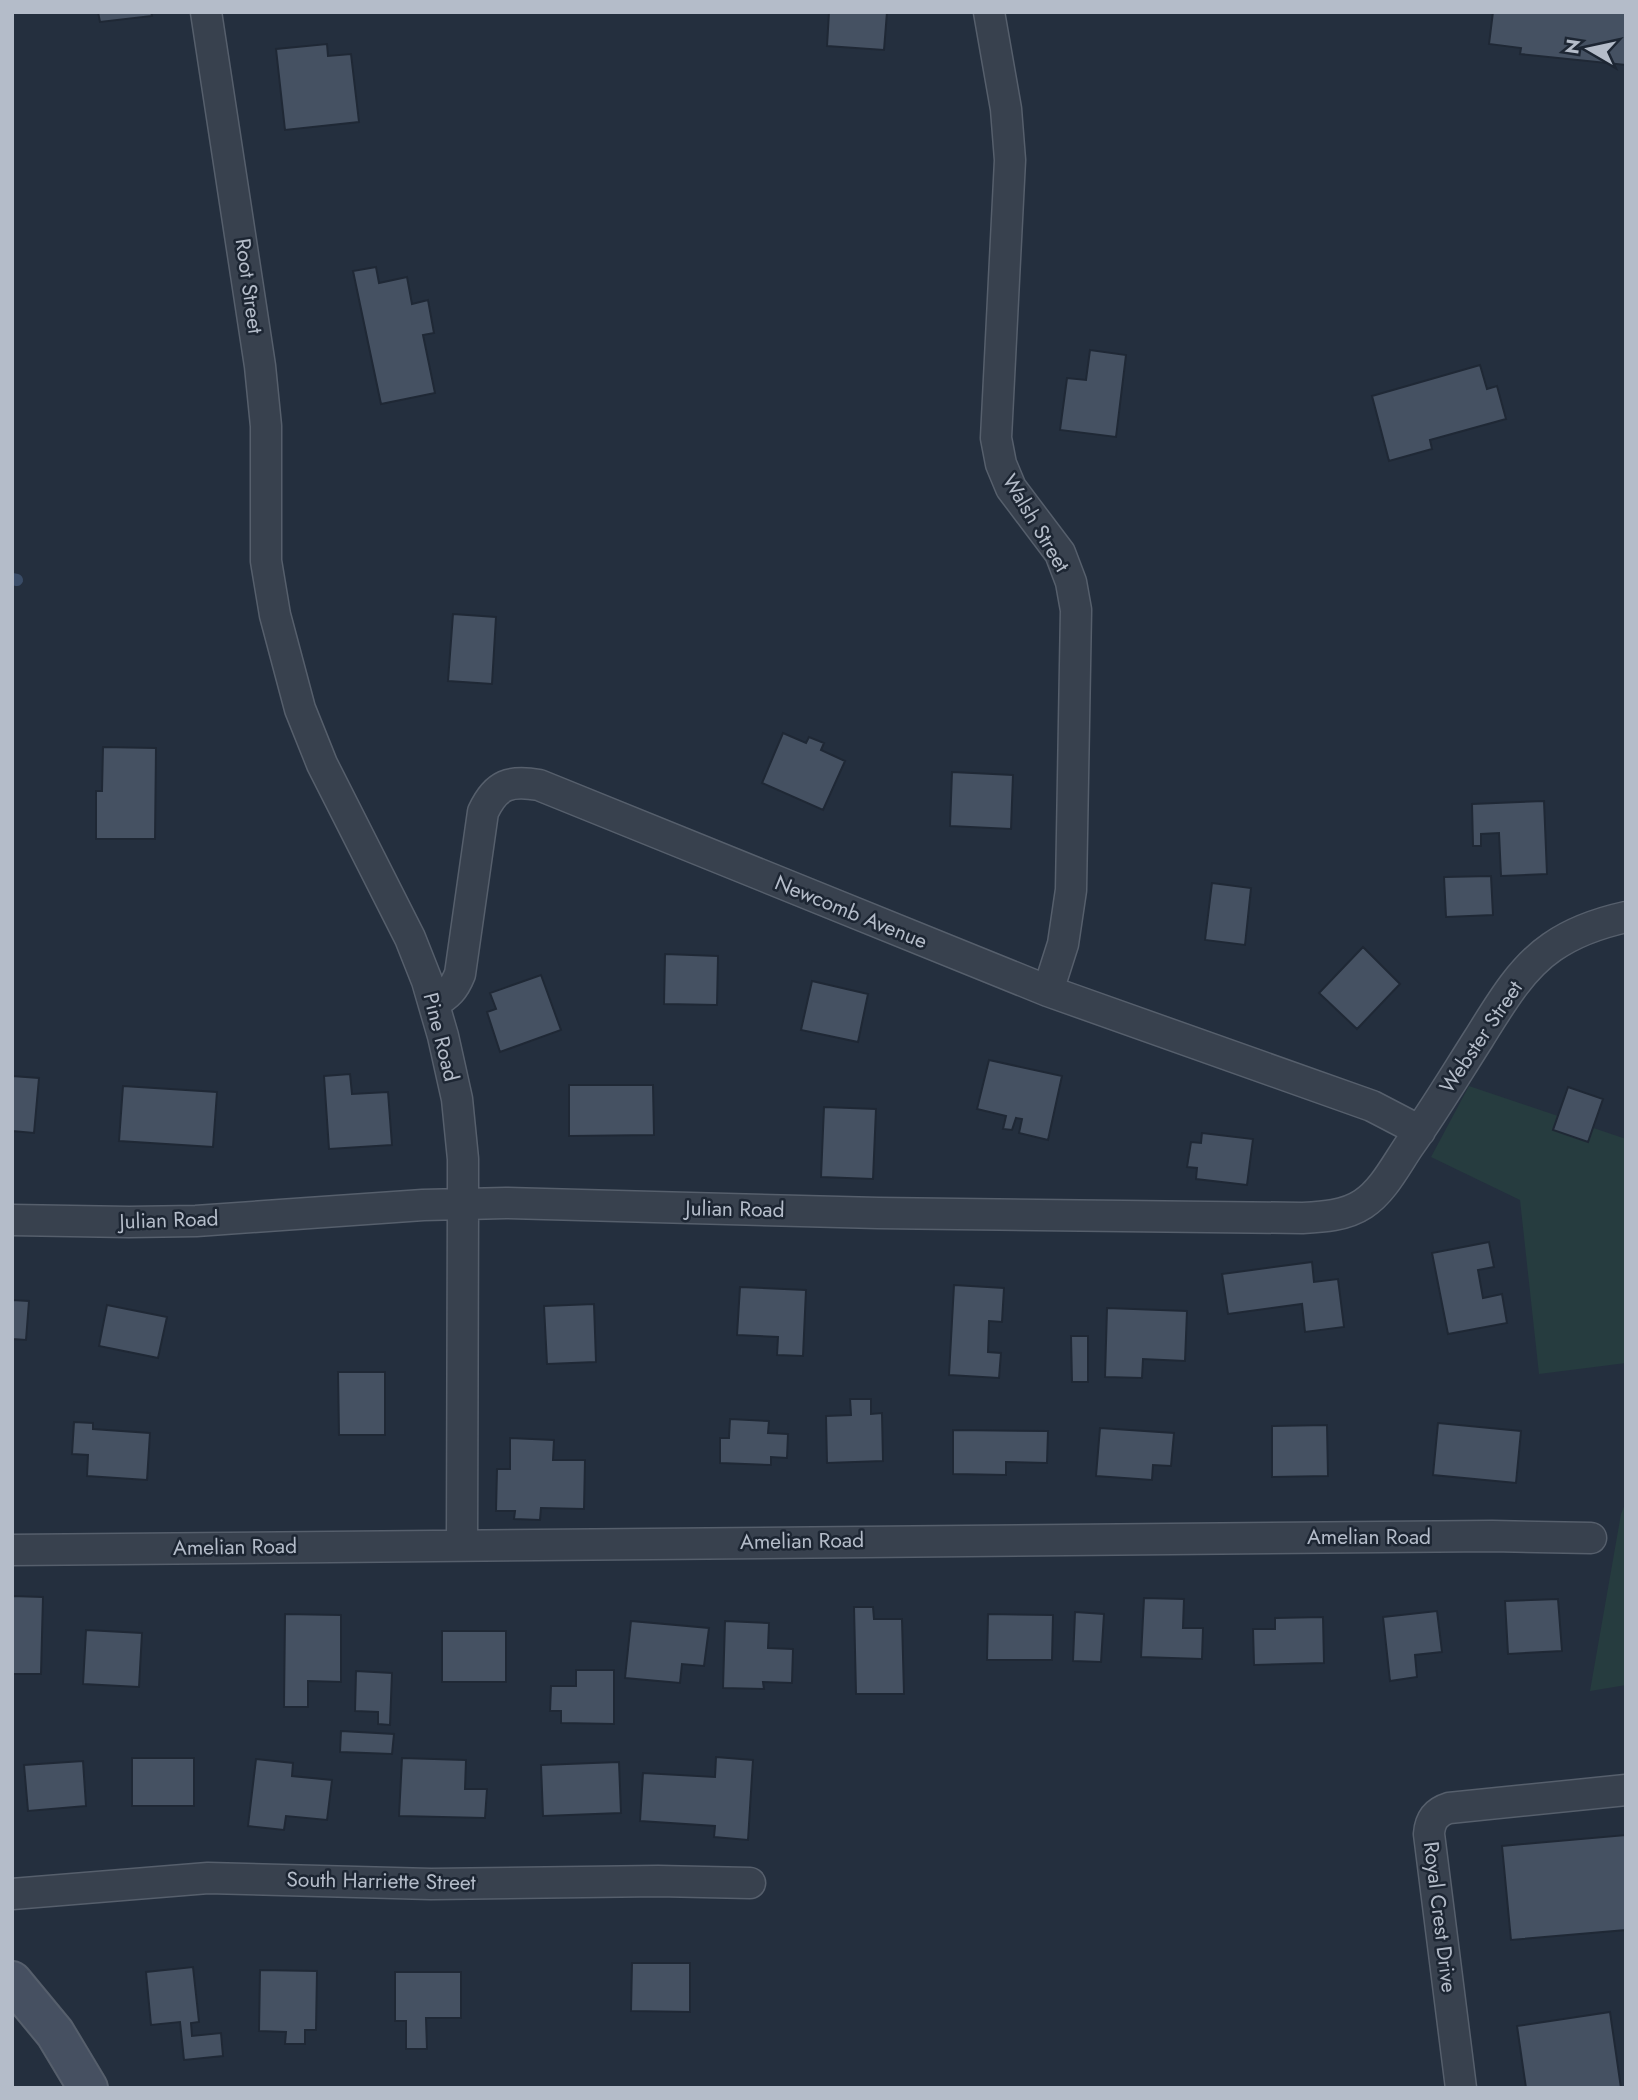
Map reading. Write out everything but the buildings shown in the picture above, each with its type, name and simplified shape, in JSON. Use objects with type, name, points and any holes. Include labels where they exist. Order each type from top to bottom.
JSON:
[{"type":"main road","points":[[12,1981],[55,2033],[89,2088]]},
{"type":"street","name":"Root Street","points":[[206,12],[260,366],[266,426],[266,561]]},
{"type":"street","name":"Walsh Street","points":[[989,12],[1007,122],[1010,160],[996,438],[1001,464],[1011,488],[1060,553],[1071,582],[1076,610],[1071,890],[1063,944],[1048,992]]},
{"type":"street","name":"Pine Road","points":[[266,561],[275,615],[300,709],[322,764],[420,960],[434,1003],[457,1099],[463,1159],[462,1545]]},
{"type":"street","name":"Newcomb Avenue","points":[[434,1003],[448,995],[460,974],[483,812],[490,796],[502,786],[521,782],[539,785],[1048,992],[1372,1106],[1420,1131]]},
{"type":"street","name":"Webster Street","points":[[1420,1131],[1503,1000],[1533,964],[1550,948],[1574,933],[1601,922],[1626,917]]},
{"type":"street","name":"Julian Road","points":[[12,1220],[196,1221],[463,1203],[878,1213],[1323,1217],[1344,1213],[1363,1204],[1379,1190],[1420,1131]]},
{"type":"street","name":"Amelian Road","points":[[12,1550],[1492,1536],[1591,1538]]},
{"type":"street","name":"Royal Crest Drive","points":[[1461,2088],[1429,1834],[1431,1822],[1438,1812],[1449,1808],[1626,1790]]},
{"type":"street","name":"South Harriette Street","points":[[12,1894],[208,1878],[431,1884],[658,1881],[751,1883]]},
{"type":"green space","points":[[1469,1086],[1626,1139],[1626,1363],[1539,1374],[1520,1200],[1431,1157]]},
{"type":"green space","points":[[1626,1502],[1626,1685],[1590,1691],[1621,1514]]},
{"type":"waterway","points":[[12,579],[17,580]]}]
